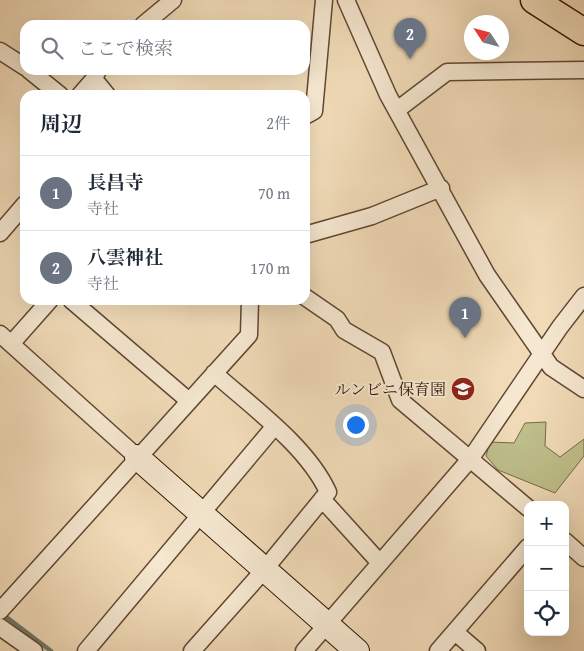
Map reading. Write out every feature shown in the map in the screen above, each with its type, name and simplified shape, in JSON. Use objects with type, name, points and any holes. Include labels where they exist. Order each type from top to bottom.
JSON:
[{"type":"main road","points":[[534,0],[584,32]]},
{"type":"street","points":[[149,20],[173,0]]},
{"type":"street","points":[[310,113],[314,111],[324,0]]},
{"type":"street","points":[[346,0],[397,110],[487,275],[551,367],[584,389]]},
{"type":"street","points":[[0,51],[20,64]]},
{"type":"street","points":[[397,110],[447,72],[584,70]]},
{"type":"street","points":[[35,75],[54,90]]},
{"type":"street","points":[[84,90],[95,75]]},
{"type":"street","points":[[97,75],[104,90]]},
{"type":"street","points":[[310,234],[372,216],[441,188]]},
{"type":"street","points":[[0,232],[20,210]]},
{"type":"street","points":[[304,651],[471,458],[584,296]]},
{"type":"street","points":[[310,300],[337,319],[344,330],[382,352],[400,400],[524,504]]},
{"type":"street","points":[[44,305],[6,339],[357,651]]},
{"type":"street","points":[[77,305],[189,401]]},
{"type":"street","points":[[0,611],[249,334],[250,305]]},
{"type":"street","points":[[192,651],[265,569],[328,492],[321,476],[306,456],[214,373]]},
{"type":"street","points":[[86,651],[274,427]]},
{"type":"street","points":[[322,499],[380,563]]},
{"type":"street","points":[[569,545],[584,558]]},
{"type":"street","points":[[438,651],[524,552]]},
{"type":"street","points":[[0,627],[34,651]]},
{"type":"street","points":[[455,632],[477,651]]},
{"type":"green space","points":[[546,422],[545,446],[560,457],[584,439],[584,456],[555,493],[498,470],[486,456],[490,442],[514,443],[525,423]]},
{"type":"waterway","points":[[1,613],[51,651]]},
{"type":"place","name":"八雲神社","points":[[410,59]]},
{"type":"place","name":"長昌寺","points":[[465,338]]},
{"type":"place","name":"ルンビニ保育園","points":[[463,389]]}]
